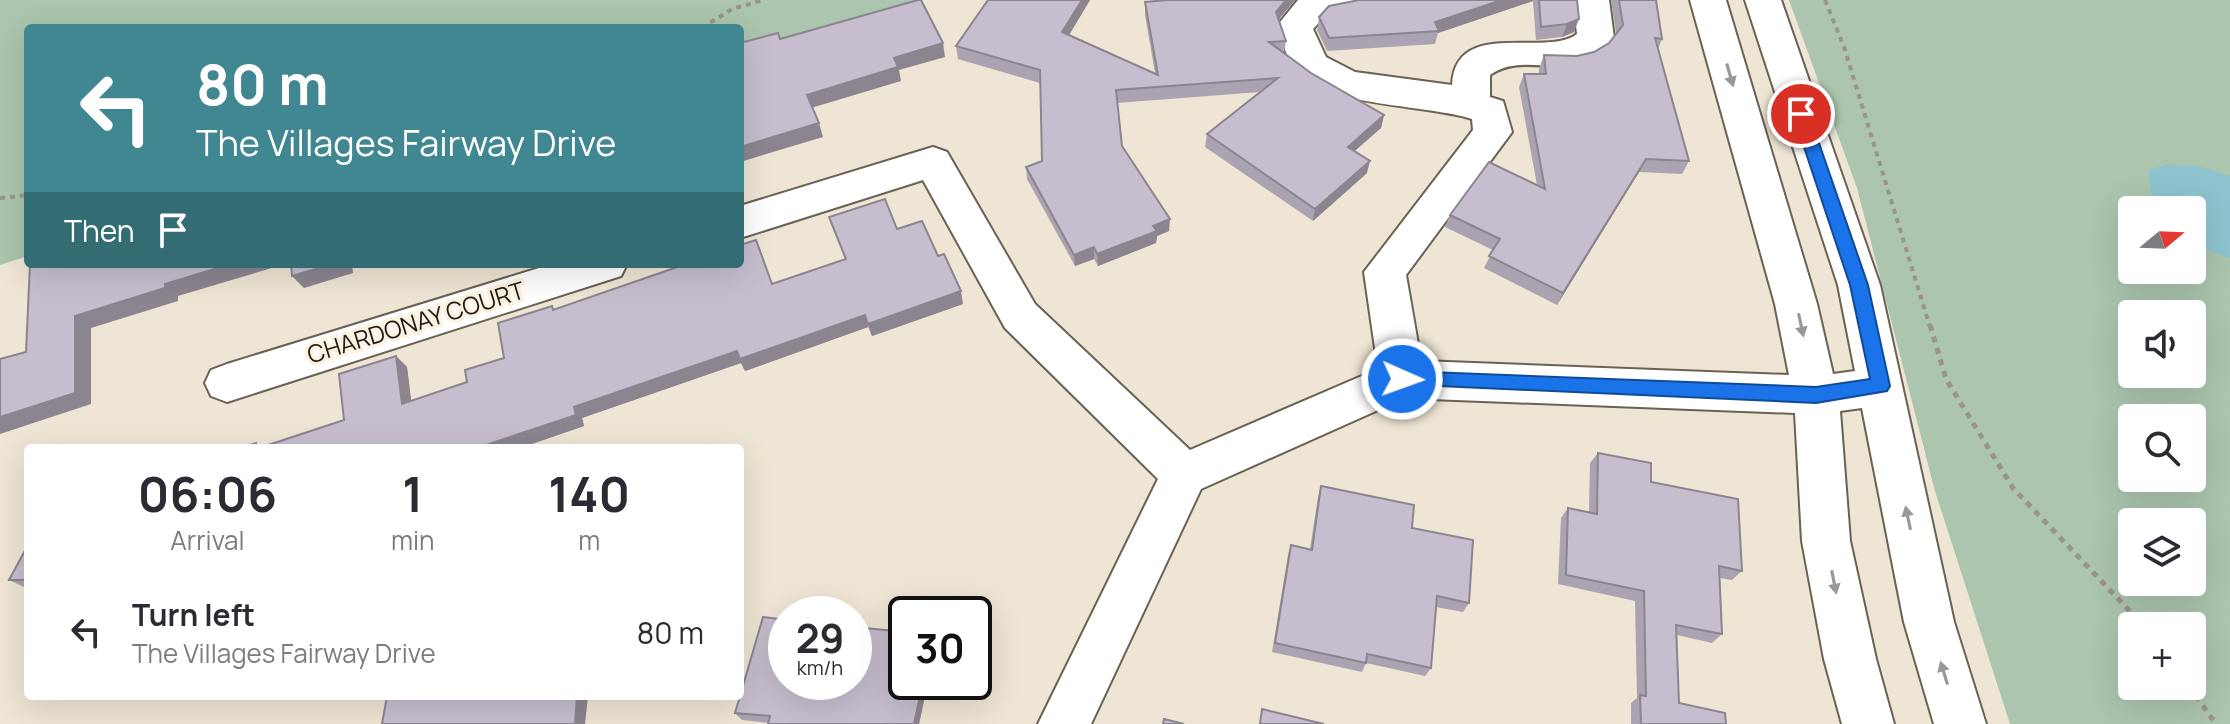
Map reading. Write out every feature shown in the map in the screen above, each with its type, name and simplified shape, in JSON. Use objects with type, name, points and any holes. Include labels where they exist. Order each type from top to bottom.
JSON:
[{"type":"street","points":[[1354,0],[1314,5],[1294,27],[1312,66],[1347,84],[1490,111],[1493,132],[1385,272],[1402,379]]},
{"type":"street","points":[[1471,105],[1472,71],[1483,59],[1509,54],[1576,54],[1584,49],[1596,38],[1591,0]]},
{"type":"street","points":[[1708,0],[1796,304],[1816,395],[1826,541],[1850,659],[1868,724]]},
{"type":"street","points":[[1763,0],[1859,285],[1929,622],[1960,724]]},
{"type":"street","points":[[744,221],[933,162],[1020,316],[1184,474]]},
{"type":"street","name":"CHARDONAY COURT","points":[[227,383],[593,268]]},
{"type":"street","points":[[1064,724],[1184,474],[1402,379],[1816,395],[1881,386]]},
{"type":"path","points":[[708,24],[732,9],[763,0]]},
{"type":"path","points":[[1825,0],[1844,47],[1946,379],[2013,488],[2131,612]]},
{"type":"path","points":[[0,198],[24,195]]},
{"type":"path","points":[[2199,700],[2216,724]]},
{"type":"green space","points":[[0,0],[920,0],[744,50],[744,24],[24,24],[24,257],[0,265]]},
{"type":"green space","points":[[1789,0],[2230,0],[2230,724],[2010,724],[1935,491],[1857,188]]},
{"type":"water","points":[[2167,164],[2201,167],[2230,176],[2230,258],[2206,249],[2206,196],[2152,196],[2148,171]]},
{"type":"building","points":[[921,0],[943,43],[894,58],[898,67],[807,95],[819,123],[744,146],[744,42],[778,33],[780,39]]},
{"type":"building","points":[[988,0],[1082,0],[1062,32],[1158,75],[1145,2],[1286,0],[1276,12],[1286,41],[1269,42],[1311,73],[1384,115],[1348,147],[1370,161],[1315,209],[1207,134],[1278,78],[1116,90],[1122,146],[1170,219],[1153,226],[1157,231],[1097,254],[1094,247],[1074,255],[1026,167],[1042,161],[1040,70],[956,46]]},
{"type":"building","points":[[1359,0],[1502,0],[1435,22],[1439,31],[1329,38],[1319,17],[1329,6]]},
{"type":"building","points":[[1539,0],[1577,0],[1579,19],[1567,24],[1541,27]]},
{"type":"building","points":[[1619,0],[1656,0],[1662,39],[1655,38],[1689,161],[1646,159],[1563,293],[1489,256],[1500,239],[1450,215],[1489,162],[1545,189],[1524,74],[1546,74],[1544,55],[1577,56],[1594,52],[1609,43],[1623,25]]},
{"type":"building","points":[[885,199],[897,229],[922,221],[938,256],[944,254],[961,291],[868,324],[865,315],[740,359],[737,351],[574,407],[576,415],[489,444],[271,444],[344,420],[339,374],[396,356],[402,404],[467,382],[465,370],[504,358],[498,323],[552,306],[553,310],[674,268],[744,268],[744,244],[756,240],[772,284],[846,259],[829,217]]},
{"type":"building","points":[[30,268],[218,268],[75,316],[75,393],[0,417],[0,359],[26,352]]},
{"type":"building","points":[[291,268],[319,268],[292,276]]},
{"type":"building","points":[[1598,453],[1651,463],[1651,482],[1738,499],[1742,571],[1719,566],[1722,634],[1676,625],[1679,703],[1725,713],[1726,724],[1641,724],[1640,695],[1646,696],[1644,591],[1566,575],[1568,508],[1597,514]]},
{"type":"building","points":[[1321,486],[1414,505],[1412,528],[1473,540],[1469,603],[1437,596],[1431,668],[1367,654],[1366,663],[1275,643],[1291,545],[1312,550]]},
{"type":"building","points":[[24,552],[24,580],[9,580]]},
{"type":"building","points":[[763,617],[768,618],[768,700],[872,700],[872,629],[888,630],[888,700],[919,700],[914,724],[768,724],[770,716],[735,713],[739,700],[744,700],[744,682]]},
{"type":"building","points":[[386,700],[577,700],[575,724],[382,724]]},
{"type":"building","points":[[1262,709],[1324,724],[1260,724]]},
{"type":"building","points":[[1164,719],[1184,724],[1163,724]]},
{"type":"route","points":[[1402,379],[1816,395],[1881,386],[1859,285],[1801,114]]}]
